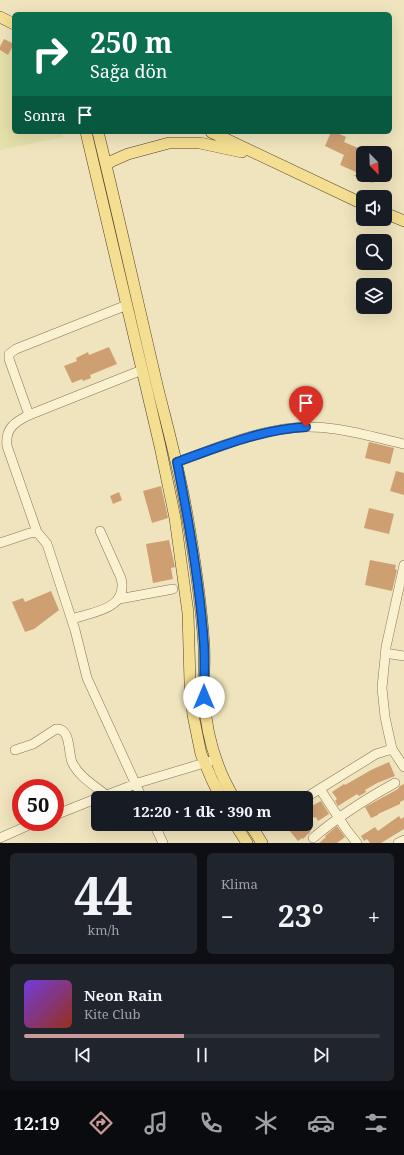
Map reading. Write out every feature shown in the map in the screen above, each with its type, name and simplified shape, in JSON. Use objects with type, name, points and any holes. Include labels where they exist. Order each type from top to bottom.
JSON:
[{"type":"main road","points":[[0,17],[12,23]]},
{"type":"main road","points":[[86,134],[175,518],[188,613],[190,682],[193,715],[201,754],[210,761],[230,791]]},
{"type":"main road","points":[[98,134],[158,389],[177,462],[186,510],[204,646],[204,697],[212,780],[218,791]]},
{"type":"main road","points":[[215,134],[356,201]]},
{"type":"main road","points":[[106,165],[128,154],[169,144],[200,143],[262,157]]},
{"type":"main road","points":[[392,216],[404,221]]},
{"type":"main road","points":[[240,831],[247,843]]},
{"type":"main road","points":[[257,831],[262,843]]},
{"type":"street","points":[[29,415],[9,359],[9,354],[16,349],[127,305]]},
{"type":"street","points":[[138,791],[88,678],[72,619],[47,544],[38,532],[7,446],[6,439],[8,432],[12,427],[18,421],[29,415],[142,370]]},
{"type":"street","points":[[177,462],[246,438],[292,428],[328,428],[404,444]]},
{"type":"street","points":[[72,619],[107,608],[119,599],[123,593],[124,586],[122,578],[100,531]]},
{"type":"street","points":[[0,543],[30,533],[38,532]]},
{"type":"street","points":[[404,565],[385,653],[382,688],[385,717],[392,748],[404,767]]},
{"type":"street","points":[[119,599],[173,589]]},
{"type":"street","points":[[385,653],[404,656]]},
{"type":"street","points":[[15,750],[33,744],[56,728],[62,730],[66,734],[71,760],[74,767],[96,791]]},
{"type":"street","points":[[313,793],[376,754],[392,748]]},
{"type":"street","points":[[117,791],[210,761]]},
{"type":"street","points":[[313,838],[338,817],[395,783]]},
{"type":"street","points":[[320,789],[357,843]]},
{"type":"street","points":[[64,811],[91,801]]},
{"type":"street","points":[[0,838],[16,831]]},
{"type":"street","points":[[157,831],[163,843]]},
{"type":"street","points":[[398,843],[404,840]]},
{"type":"shaded area","points":[[0,43],[12,49],[12,134],[62,134],[63,137],[0,150]]},
{"type":"building","points":[[4,39],[12,43],[12,48],[8,55],[0,50]]},
{"type":"building","points":[[330,134],[339,134],[346,137],[344,142],[356,147],[356,172],[340,165],[344,155],[325,146]]},
{"type":"building","points":[[109,347],[117,364],[90,375],[91,378],[83,381],[82,379],[72,383],[64,366],[77,361],[76,358],[88,352],[89,355]]},
{"type":"building","points":[[369,442],[394,448],[390,464],[365,458]]},
{"type":"building","points":[[396,471],[404,473],[404,495],[390,491]]},
{"type":"building","points":[[161,486],[168,518],[152,523],[143,491]]},
{"type":"building","points":[[119,492],[122,500],[113,504],[110,496]]},
{"type":"building","points":[[369,508],[394,514],[389,534],[364,528]]},
{"type":"building","points":[[169,540],[175,567],[171,568],[173,579],[153,583],[146,544]]},
{"type":"building","points":[[370,560],[396,565],[395,569],[397,570],[392,591],[365,585]]},
{"type":"building","points":[[51,591],[59,610],[34,629],[25,632],[12,602],[23,598],[25,602]]},
{"type":"building","points":[[389,762],[395,776],[377,783],[365,790],[366,792],[359,796],[357,794],[338,806],[335,801],[337,799],[332,792],[344,784],[345,785],[371,770]]},
{"type":"building","points":[[404,784],[404,800],[400,802],[400,804],[371,818],[365,807],[398,789]]},
{"type":"building","points":[[321,801],[329,814],[318,821],[316,817],[314,818],[313,816],[313,805]]},
{"type":"building","points":[[399,816],[401,819],[404,817],[404,829],[381,843],[370,843],[367,839],[364,841],[361,836],[375,827],[378,831]]},
{"type":"building","points":[[337,826],[345,837],[337,843],[319,843],[326,837],[325,836]]},
{"type":"building","points":[[290,831],[311,831],[303,839],[302,838],[298,841]]},
{"type":"route","points":[[204,697],[204,646],[197,585],[177,462],[246,438],[276,430],[306,427]]}]
